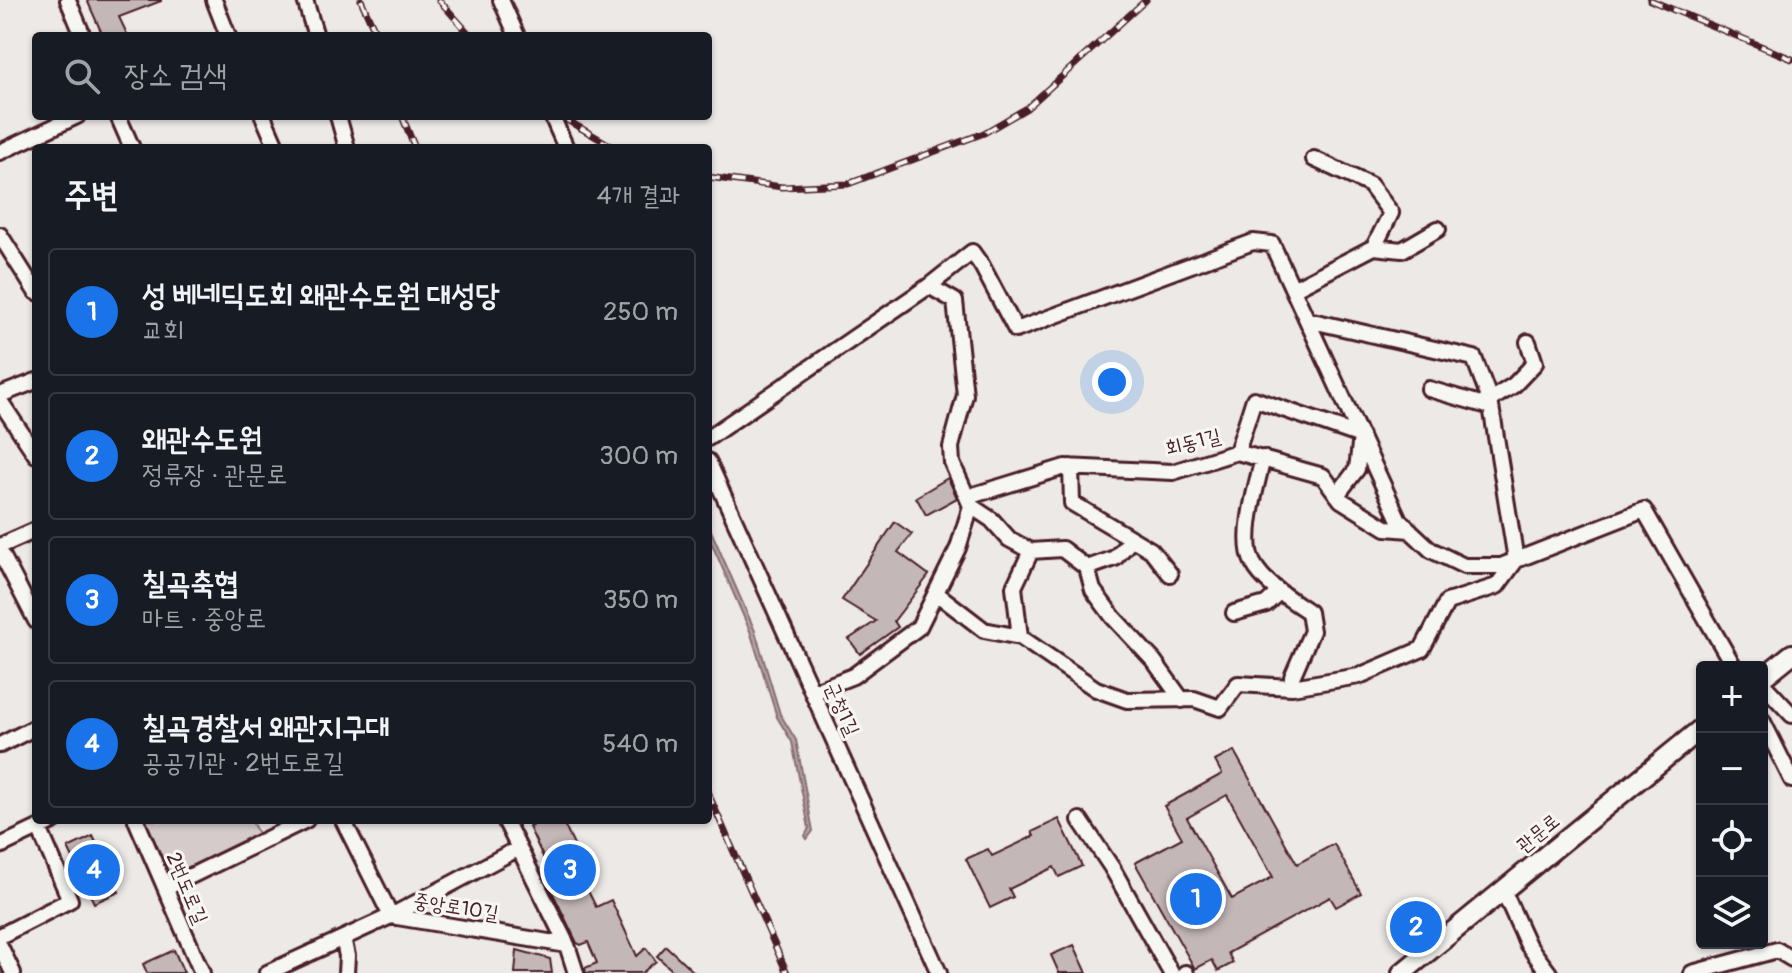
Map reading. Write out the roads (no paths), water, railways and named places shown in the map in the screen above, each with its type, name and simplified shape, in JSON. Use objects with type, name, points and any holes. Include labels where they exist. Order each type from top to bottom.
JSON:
[{"type":"main road","points":[[1768,676],[1792,654]]},
{"type":"main road","name":"관문로","points":[[1402,973],[1696,733]]},
{"type":"street","points":[[68,0],[81,32]]},
{"type":"street","points":[[214,0],[226,32]]},
{"type":"street","points":[[305,0],[315,32]]},
{"type":"street","points":[[501,0],[515,32]]},
{"type":"street","points":[[0,152],[68,120]]},
{"type":"street","points":[[120,120],[130,144]]},
{"type":"street","points":[[265,120],[275,144]]},
{"type":"street","points":[[339,120],[346,144]]},
{"type":"street","points":[[554,120],[564,144]]},
{"type":"street","points":[[1314,159],[1370,185],[1391,213],[1374,247]]},
{"type":"street","points":[[1293,289],[1374,247],[1402,250],[1438,229]]},
{"type":"street","points":[[0,235],[32,286]]},
{"type":"street","points":[[712,435],[929,286],[972,252],[1016,330],[1253,242],[1272,244],[1399,520],[1431,550],[1464,566],[1501,566],[1644,510],[1731,661]]},
{"type":"street","points":[[929,286],[955,301],[965,395],[951,447],[952,463],[969,502],[992,520],[1009,539],[1031,551],[1062,549],[1087,568],[1093,590],[1113,617],[1154,661],[1182,700]]},
{"type":"street","points":[[936,593],[984,630],[1020,637],[1096,689],[1127,700],[1194,699],[1220,708],[1238,684],[1292,687],[1359,676],[1422,649],[1447,602],[1497,586],[1516,560],[1490,404],[1474,358],[1308,320]]},
{"type":"street","points":[[1490,404],[1535,363],[1528,342]]},
{"type":"street","points":[[32,383],[0,398],[32,449]]},
{"type":"street","points":[[1429,389],[1490,404]]},
{"type":"street","points":[[1237,452],[1254,399],[1361,436]]},
{"type":"street","points":[[1337,495],[1357,469],[1361,436]]},
{"type":"street","name":"회동1길","points":[[969,502],[1071,467],[1173,472],[1237,452],[1323,476],[1341,500],[1386,528],[1410,530]]},
{"type":"street","points":[[1263,458],[1248,545],[1253,563],[1279,592],[1309,612],[1312,631],[1292,677],[1292,687]]},
{"type":"street","points":[[1071,467],[1072,503],[1151,550],[1170,574]]},
{"type":"street","name":"군청1길","points":[[712,470],[939,973]]},
{"type":"street","points":[[812,692],[853,676],[919,627],[958,548],[969,502]]},
{"type":"street","points":[[32,532],[0,549],[32,613]]},
{"type":"street","points":[[1087,568],[1115,558],[1131,540]]},
{"type":"street","points":[[1020,637],[1014,587],[1031,551]]},
{"type":"street","points":[[1234,613],[1266,604],[1279,592]]},
{"type":"street","points":[[1768,688],[1792,715]]},
{"type":"street","points":[[0,745],[32,729]]},
{"type":"street","points":[[1768,732],[1792,780]]},
{"type":"street","points":[[1080,820],[1112,868],[1171,973]]},
{"type":"street","points":[[0,846],[47,824]]},
{"type":"street","name":"2번도로길","points":[[138,824],[202,973]]},
{"type":"street","points":[[166,888],[298,824]]},
{"type":"street","points":[[345,824],[391,916],[519,848]]},
{"type":"street","points":[[507,824],[567,945],[576,973]]},
{"type":"street","points":[[0,936],[70,900],[39,828]]},
{"type":"street","points":[[1503,890],[1528,945],[1549,973]]},
{"type":"street","name":"중앙로10길","points":[[267,973],[391,916],[567,945]]},
{"type":"street","points":[[343,938],[347,956],[346,973]]},
{"type":"street","points":[[0,946],[13,973]]},
{"type":"street","points":[[1692,973],[1777,950],[1792,959]]},
{"type":"railway","points":[[361,0],[375,32]]},
{"type":"railway","points":[[439,0],[467,32]]},
{"type":"railway","points":[[712,178],[782,187],[848,184],[984,133],[1027,108],[1146,0]]},
{"type":"railway","points":[[1650,0],[1792,59]]},
{"type":"railway","points":[[404,120],[413,144]]},
{"type":"railway","points":[[567,120],[608,144]]},
{"type":"railway","points":[[712,802],[787,973]]},
{"type":"place","name":"칠곡경찰서 왜관지구대","points":[[94,870]]},
{"type":"place","name":"칠곡축협","points":[[570,870]]},
{"type":"place","name":"성 베네딕도회 왜관수도원 대성당","points":[[1196,899]]},
{"type":"place","name":"왜관수도원","points":[[1416,927]]}]
